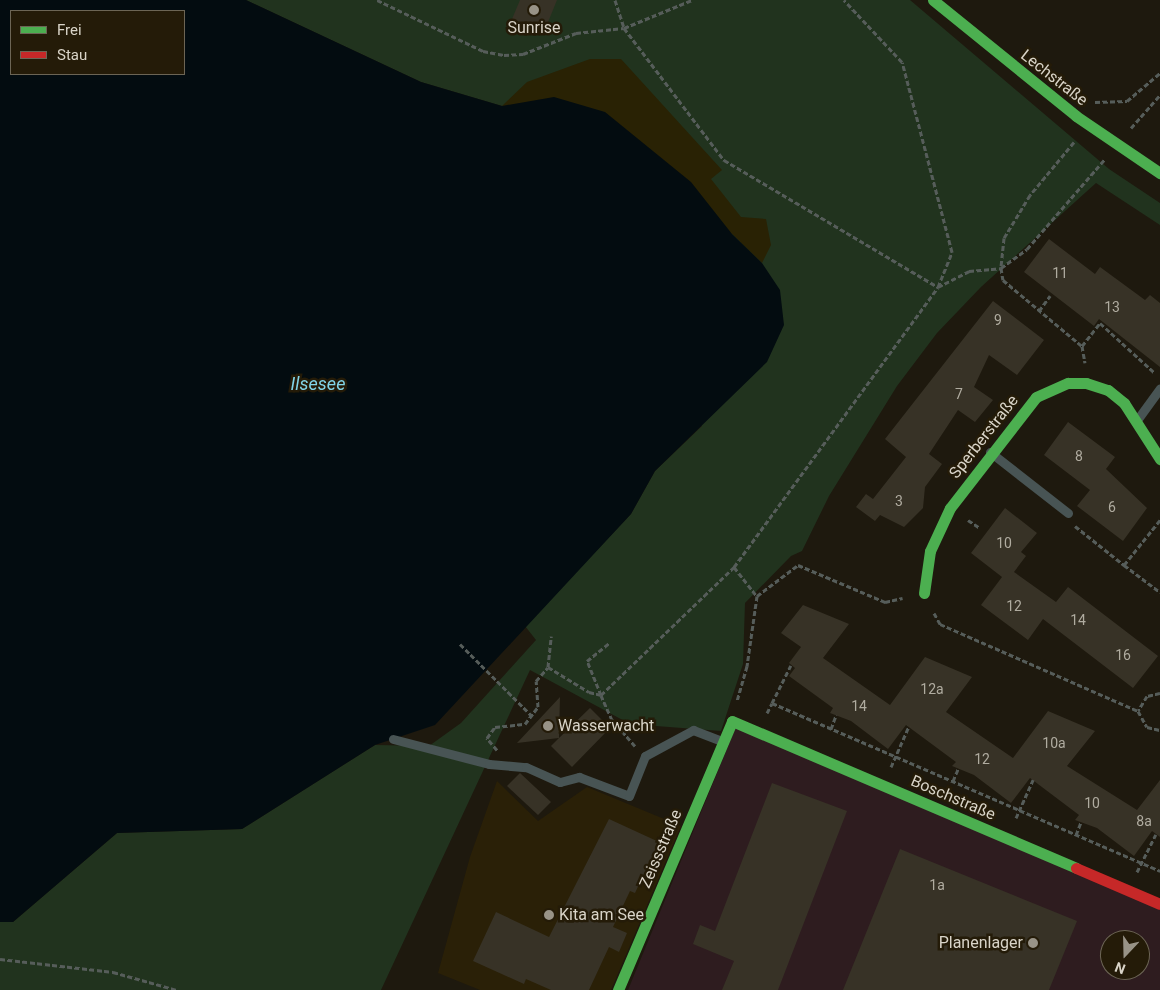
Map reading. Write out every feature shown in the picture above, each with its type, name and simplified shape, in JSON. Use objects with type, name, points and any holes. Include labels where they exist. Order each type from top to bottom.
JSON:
[{"type":"street","name":"Lechstraße","points":[[933,0],[1068,110],[1160,173]]},
{"type":"street","name":"Sperberstraße","points":[[924,593],[930,551],[942,525],[990,452],[1036,397],[1068,383],[1086,383],[1108,390],[1137,420],[1160,459]]},
{"type":"street","name":"Boschstraße","points":[[732,721],[1160,904]]},
{"type":"street","name":"Zeissstraße","points":[[618,990],[732,721]]},
{"type":"lane","points":[[1137,420],[1160,388]]},
{"type":"lane","points":[[990,452],[1068,513]]},
{"type":"lane","points":[[393,739],[489,764],[526,767],[560,782],[580,777],[628,796],[645,756],[693,730],[724,742]]},
{"type":"path","points":[[378,0],[483,51],[504,55],[522,54],[576,33],[624,28],[692,0]]},
{"type":"path","points":[[615,0],[624,28],[724,160],[938,287]]},
{"type":"path","points":[[602,695],[734,567],[938,287],[952,252],[902,62],[844,0]]},
{"type":"path","points":[[1092,104],[1100,99],[1127,101],[1160,73]]},
{"type":"path","points":[[1157,98],[1160,95]]},
{"type":"path","points":[[1082,346],[1003,280],[1001,268],[1004,238],[1030,195],[1075,140],[1083,146]]},
{"type":"path","points":[[1098,156],[1106,161]]},
{"type":"path","points":[[938,287],[968,270],[1001,268],[1027,248],[1073,196]]},
{"type":"path","points":[[1039,311],[1050,296]]},
{"type":"path","points":[[1086,383],[1082,346],[1100,323],[1155,374]]},
{"type":"path","points":[[1068,513],[1070,521],[1160,592]]},
{"type":"path","points":[[1124,565],[1160,520]]},
{"type":"path","points":[[732,721],[747,666],[757,596],[798,565],[885,602],[924,593],[940,624],[1138,710],[1147,728],[1160,730]]},
{"type":"path","points":[[734,567],[757,596]]},
{"type":"path","points":[[489,764],[498,752],[487,738],[495,727],[525,724],[538,707],[536,681],[548,667],[551,636]]},
{"type":"path","points":[[460,644],[532,716]]},
{"type":"path","points":[[609,644],[587,661],[612,720],[645,756]]},
{"type":"path","points":[[759,732],[791,665]]},
{"type":"path","points":[[548,667],[589,692],[602,695]]},
{"type":"path","points":[[1138,710],[1147,696],[1160,693]]},
{"type":"path","points":[[772,702],[831,730],[1160,871]]},
{"type":"path","points":[[831,730],[836,715]]},
{"type":"path","points":[[883,786],[910,726]]},
{"type":"path","points":[[953,781],[958,769]]},
{"type":"path","points":[[1007,838],[1033,780]]},
{"type":"path","points":[[1076,835],[1081,822]]},
{"type":"path","points":[[1128,890],[1156,834]]},
{"type":"path","points":[[0,958],[113,972],[177,990]]},
{"type":"shaded area","points":[[736,727],[1160,909],[1160,990],[628,990]]},
{"type":"shaded area","name":"Kita am See","points":[[497,781],[538,821],[587,787],[681,826],[611,990],[480,990],[438,973],[470,857]]},
{"type":"green space","points":[[246,0],[910,0],[1109,169],[1160,203],[1160,225],[1096,183],[981,287],[937,333],[897,386],[829,496],[802,551],[791,556],[745,603],[743,664],[721,731],[630,724],[530,670],[381,990],[0,990],[0,922],[13,922],[117,833],[242,829],[375,745],[429,746],[461,723],[536,640],[525,626],[631,514],[655,471],[702,426],[502,106],[421,82]]},
{"type":"sand","points":[[590,59],[621,59],[722,170],[711,179],[741,217],[766,219],[771,245],[762,263],[732,234],[502,106],[527,82]]},
{"type":"water","name":"Ilsesee","points":[[0,0],[246,0],[421,82],[502,106],[554,97],[605,112],[691,182],[732,234],[762,263],[780,290],[784,325],[767,362],[655,471],[631,514],[435,725],[375,745],[242,829],[117,833],[13,922],[0,922]]},
{"type":"building","name":"Sunrise","points":[[520,0],[557,0],[544,32],[512,19]]},
{"type":"building","points":[[1049,239],[1095,274],[1100,267],[1145,300],[1150,295],[1160,303],[1160,367],[1099,319],[1094,326],[1024,272]]},
{"type":"building","points":[[993,301],[1044,340],[1017,375],[989,355],[974,387],[993,400],[975,422],[958,410],[929,454],[942,464],[925,487],[923,508],[904,527],[880,515],[875,521],[856,507],[866,494],[873,499],[906,457],[885,439]]},
{"type":"building","points":[[1068,422],[1115,457],[1106,469],[1147,508],[1123,541],[1077,506],[1090,490],[1044,455]]},
{"type":"building","points":[[1005,508],[1037,533],[1021,552],[1026,556],[1014,572],[1056,602],[1068,587],[1158,656],[1133,688],[1043,619],[1028,640],[981,605],[1002,577],[971,553]]},
{"type":"building","points":[[803,605],[849,624],[823,658],[890,705],[925,657],[972,677],[946,712],[1013,758],[1048,711],[1095,731],[1067,766],[1137,810],[1160,780],[1160,837],[1152,831],[1134,856],[1097,828],[1075,820],[1079,815],[1030,778],[1011,803],[974,775],[952,766],[956,762],[906,725],[888,749],[851,721],[830,713],[833,708],[789,676],[795,668],[789,663],[801,647],[781,633]]},
{"type":"building","points":[[560,697],[559,738],[517,743]]},
{"type":"building","points":[[590,708],[610,728],[572,767],[551,746]]},
{"type":"building","points":[[520,773],[551,802],[538,815],[507,786]]},
{"type":"building","points":[[772,783],[847,811],[778,990],[722,990],[734,961],[693,944],[700,925],[715,931]]},
{"type":"building","points":[[609,819],[659,842],[635,893],[630,891],[613,927],[627,933],[619,952],[609,947],[589,990],[551,990],[526,979],[524,984],[473,961],[496,912],[549,937]]},
{"type":"building","points":[[900,849],[1077,921],[1049,990],[843,990]]},
{"type":"traffic: fast","points":[[933,0],[1076,116],[1160,173]]},
{"type":"traffic: fast","points":[[924,593],[930,551],[950,508],[1036,397],[1068,383],[1086,383],[1108,390],[1124,403],[1160,459]]},
{"type":"traffic: fast","points":[[618,990],[732,721],[1076,868]]},
{"type":"traffic: jam","points":[[1076,868],[1160,904]]},
{"type":"place","name":"Sunrise","points":[[534,10]]},
{"type":"place","name":"Wasserwacht","points":[[548,726]]},
{"type":"place","name":"Kita am See","points":[[549,915]]},
{"type":"place","name":"Planenlager","points":[[1033,943]]}]
